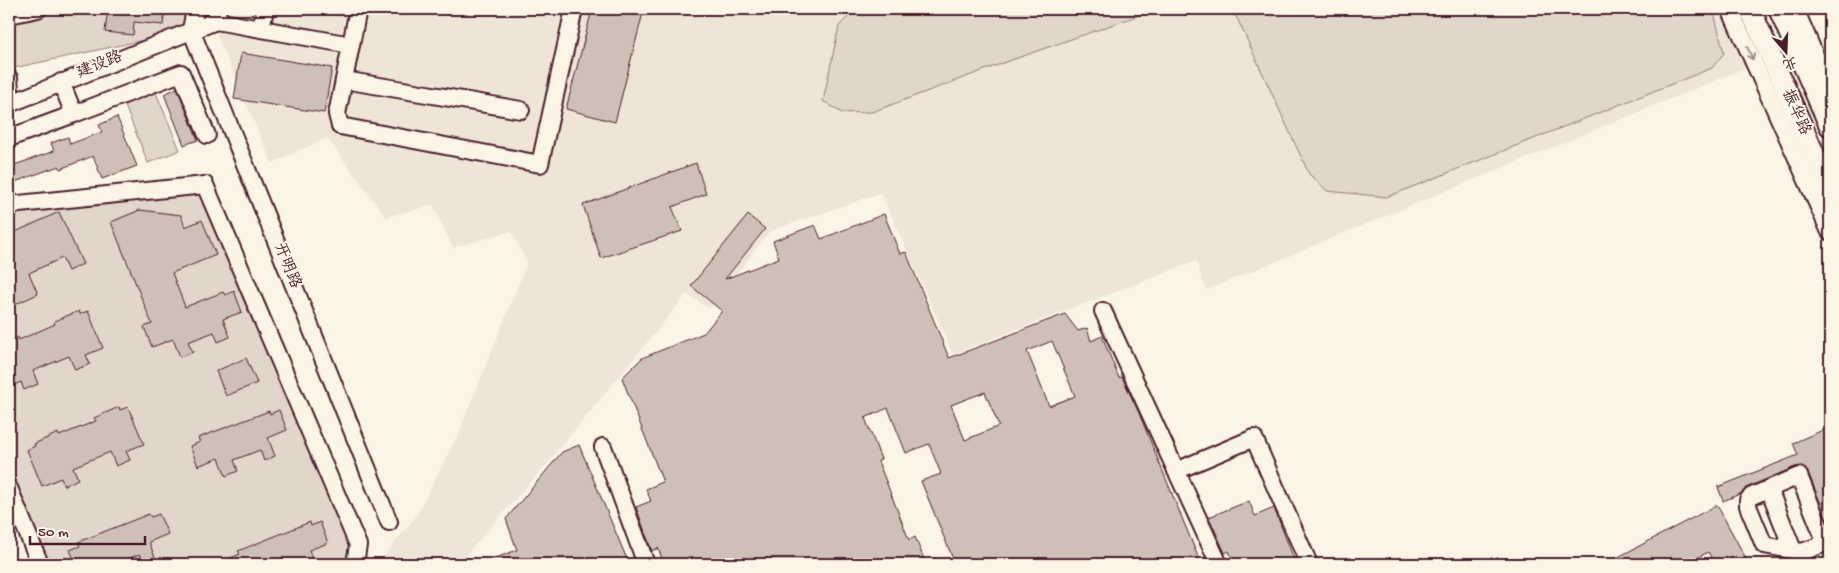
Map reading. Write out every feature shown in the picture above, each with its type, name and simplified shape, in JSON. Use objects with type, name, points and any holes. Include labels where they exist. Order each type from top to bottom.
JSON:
[{"type":"main road","name":"振华路","points":[[1750,9],[1830,190]]},
{"type":"main road","name":"振华路","points":[[1779,9],[1830,126]]},
{"type":"street","points":[[9,15],[38,9]]},
{"type":"street","points":[[191,30],[195,9]]},
{"type":"street","points":[[261,29],[265,9]]},
{"type":"street","points":[[358,9],[337,114],[340,126],[540,164],[574,9]]},
{"type":"street","points":[[1730,9],[1830,232]]},
{"type":"street","points":[[1794,9],[1830,90]]},
{"type":"street","points":[[217,15],[261,29],[351,45]]},
{"type":"street","name":"建设路","points":[[10,104],[191,30],[217,15]]},
{"type":"street","name":"开明路","points":[[191,30],[389,522]]},
{"type":"street","points":[[9,138],[181,73],[206,134]]},
{"type":"street","points":[[9,78],[10,104]]},
{"type":"street","points":[[344,80],[520,110]]},
{"type":"street","points":[[62,82],[74,114]]},
{"type":"street","points":[[9,205],[205,185],[358,545],[356,564]]},
{"type":"street","points":[[1102,311],[1219,564]]},
{"type":"street","points":[[1176,471],[1254,438],[1309,564]]},
{"type":"street","points":[[603,448],[646,564]]},
{"type":"street","points":[[1799,476],[1826,543],[1801,556],[1764,545],[1748,506],[1748,500],[1752,496],[1769,489],[1799,476]]},
{"type":"street","points":[[9,488],[40,564]]},
{"type":"street","points":[[1769,489],[1801,556]]},
{"type":"shaded area","points":[[9,9],[195,9],[191,30],[9,69]]},
{"type":"shaded area","points":[[205,9],[1723,9],[1748,67],[1206,290],[1196,261],[953,354],[881,193],[770,231],[709,309],[687,294],[547,464],[458,564],[384,564],[380,561],[416,516],[458,435],[527,263],[511,231],[453,248],[433,205],[386,217],[327,138],[272,163]]},
{"type":"shaded area","points":[[856,9],[1157,9],[872,112],[842,113],[823,101],[839,26]]},
{"type":"shaded area","points":[[1227,9],[1713,9],[1724,53],[1712,68],[1387,197],[1327,191],[1309,174],[1237,18]]},
{"type":"shaded area","points":[[154,88],[180,150],[148,163],[123,101]]},
{"type":"shaded area","points":[[205,185],[358,545],[355,564],[40,564],[9,488],[9,205]]},
{"type":"building","points":[[108,9],[165,9],[163,25],[134,22],[133,35],[105,32]]},
{"type":"building","points":[[628,9],[644,9],[615,122],[566,109],[592,10],[627,13]]},
{"type":"building","points":[[241,53],[332,68],[324,113],[234,99]]},
{"type":"building","points":[[177,88],[198,140],[184,145],[164,94]]},
{"type":"building","points":[[117,117],[137,166],[102,179],[93,156],[60,169],[59,166],[9,184],[9,167],[54,151],[51,143],[68,137],[70,144],[102,132],[99,125]]},
{"type":"building","points":[[696,163],[706,194],[672,207],[682,231],[601,258],[583,205]]},
{"type":"building","points":[[140,210],[181,215],[185,227],[202,220],[216,255],[172,273],[185,307],[223,292],[225,295],[234,291],[242,312],[223,319],[230,337],[218,342],[214,332],[188,342],[193,352],[180,357],[173,339],[152,347],[144,327],[152,324],[111,222]]},
{"type":"building","points":[[59,212],[83,264],[68,271],[62,258],[29,273],[38,294],[9,307],[9,235]]},
{"type":"building","points":[[884,214],[900,254],[906,252],[949,358],[1065,314],[1078,331],[1087,328],[1091,341],[1102,336],[1119,378],[1122,377],[1138,411],[1201,564],[955,564],[921,481],[941,474],[929,444],[906,453],[888,408],[865,418],[881,459],[878,461],[909,540],[915,537],[926,564],[664,564],[658,548],[652,551],[636,507],[651,501],[646,489],[663,482],[622,378],[642,358],[704,333],[722,311],[691,286],[748,215],[765,229],[725,279],[779,258],[773,241],[815,225],[821,239]],"holes":[[[1052,341],[1075,396],[1049,406],[1027,351]],[[985,392],[999,426],[965,440],[951,405]]]},
{"type":"building","points":[[79,311],[80,314],[88,311],[103,348],[86,355],[90,364],[75,370],[69,356],[33,371],[38,384],[24,390],[21,382],[9,387],[9,341],[18,337],[19,340],[55,324],[54,321]]},
{"type":"building","points":[[246,358],[257,383],[226,396],[216,371]]},
{"type":"building","points":[[119,407],[120,410],[128,407],[144,444],[126,451],[130,460],[116,466],[110,452],[73,467],[78,479],[64,486],[61,478],[42,486],[27,450],[35,446],[34,444],[58,433],[59,436],[96,421],[94,418]]},
{"type":"building","points":[[279,410],[287,430],[268,438],[275,456],[264,461],[260,450],[234,460],[238,471],[226,476],[219,458],[198,466],[190,446],[200,442],[198,438],[269,411],[270,414]]},
{"type":"building","points":[[1830,427],[1830,527],[1808,472],[1801,466],[1748,487],[1740,494],[1723,501],[1718,487],[1798,455],[1793,443]]},
{"type":"building","points":[[579,445],[629,564],[482,564],[517,550],[506,519],[562,452]]},
{"type":"building","points":[[1249,501],[1255,516],[1274,508],[1296,564],[1234,564],[1229,551],[1225,553],[1209,517]]},
{"type":"building","points":[[1717,505],[1749,564],[1715,564],[1708,552],[1686,564],[1605,564]]},
{"type":"building","points":[[149,514],[151,517],[159,514],[168,534],[149,542],[156,560],[144,564],[140,554],[114,564],[76,564],[70,550],[80,546],[78,542]]},
{"type":"building","points":[[310,522],[311,526],[320,522],[328,543],[309,550],[314,564],[217,564],[240,554],[238,551]]}]
